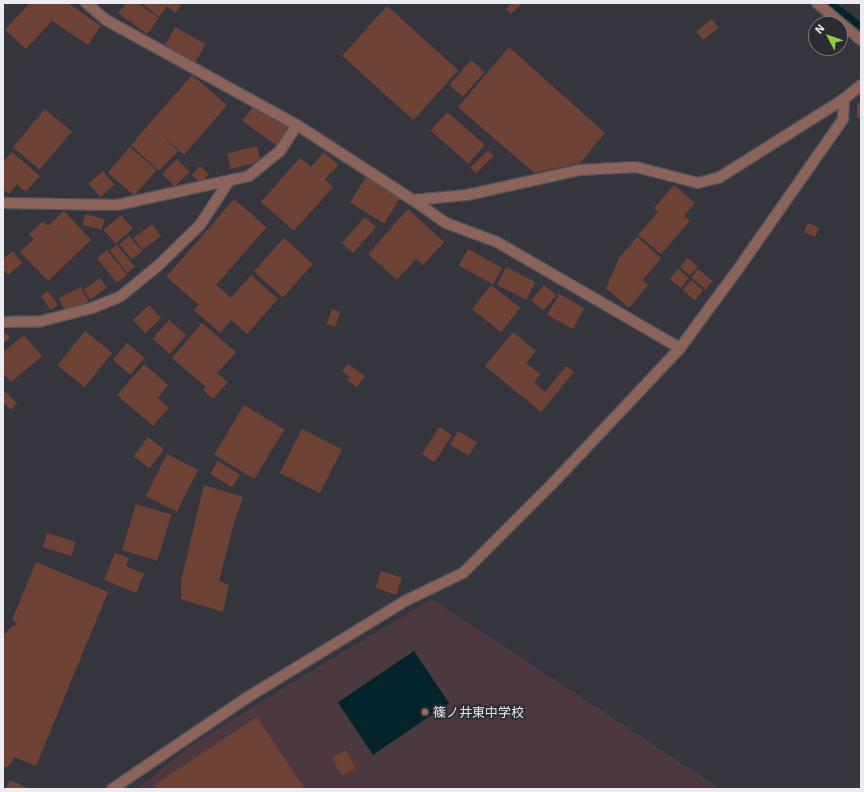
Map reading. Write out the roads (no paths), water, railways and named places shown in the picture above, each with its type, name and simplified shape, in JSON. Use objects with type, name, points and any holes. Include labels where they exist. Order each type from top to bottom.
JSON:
[{"type":"street","points":[[86,3],[106,20],[296,125],[413,200],[446,223],[497,242],[680,348]]},
{"type":"street","points":[[817,3],[861,40]]},
{"type":"street","points":[[413,200],[467,195],[580,170],[636,167],[698,183],[720,177],[844,99],[861,85]]},
{"type":"street","points":[[112,789],[248,697],[407,600],[463,573],[553,483],[680,348],[736,272],[842,119],[844,99]]},
{"type":"street","points":[[3,203],[117,205],[249,176],[280,152],[296,125]]},
{"type":"street","points":[[3,322],[42,321],[92,308],[121,296],[160,264],[200,225],[229,181]]},
{"type":"water","points":[[414,651],[449,703],[373,755],[338,702]]},
{"type":"waterway","points":[[830,3],[861,26]]},
{"type":"place","name":"篠ノ井東中学校","points":[[425,712]]}]
